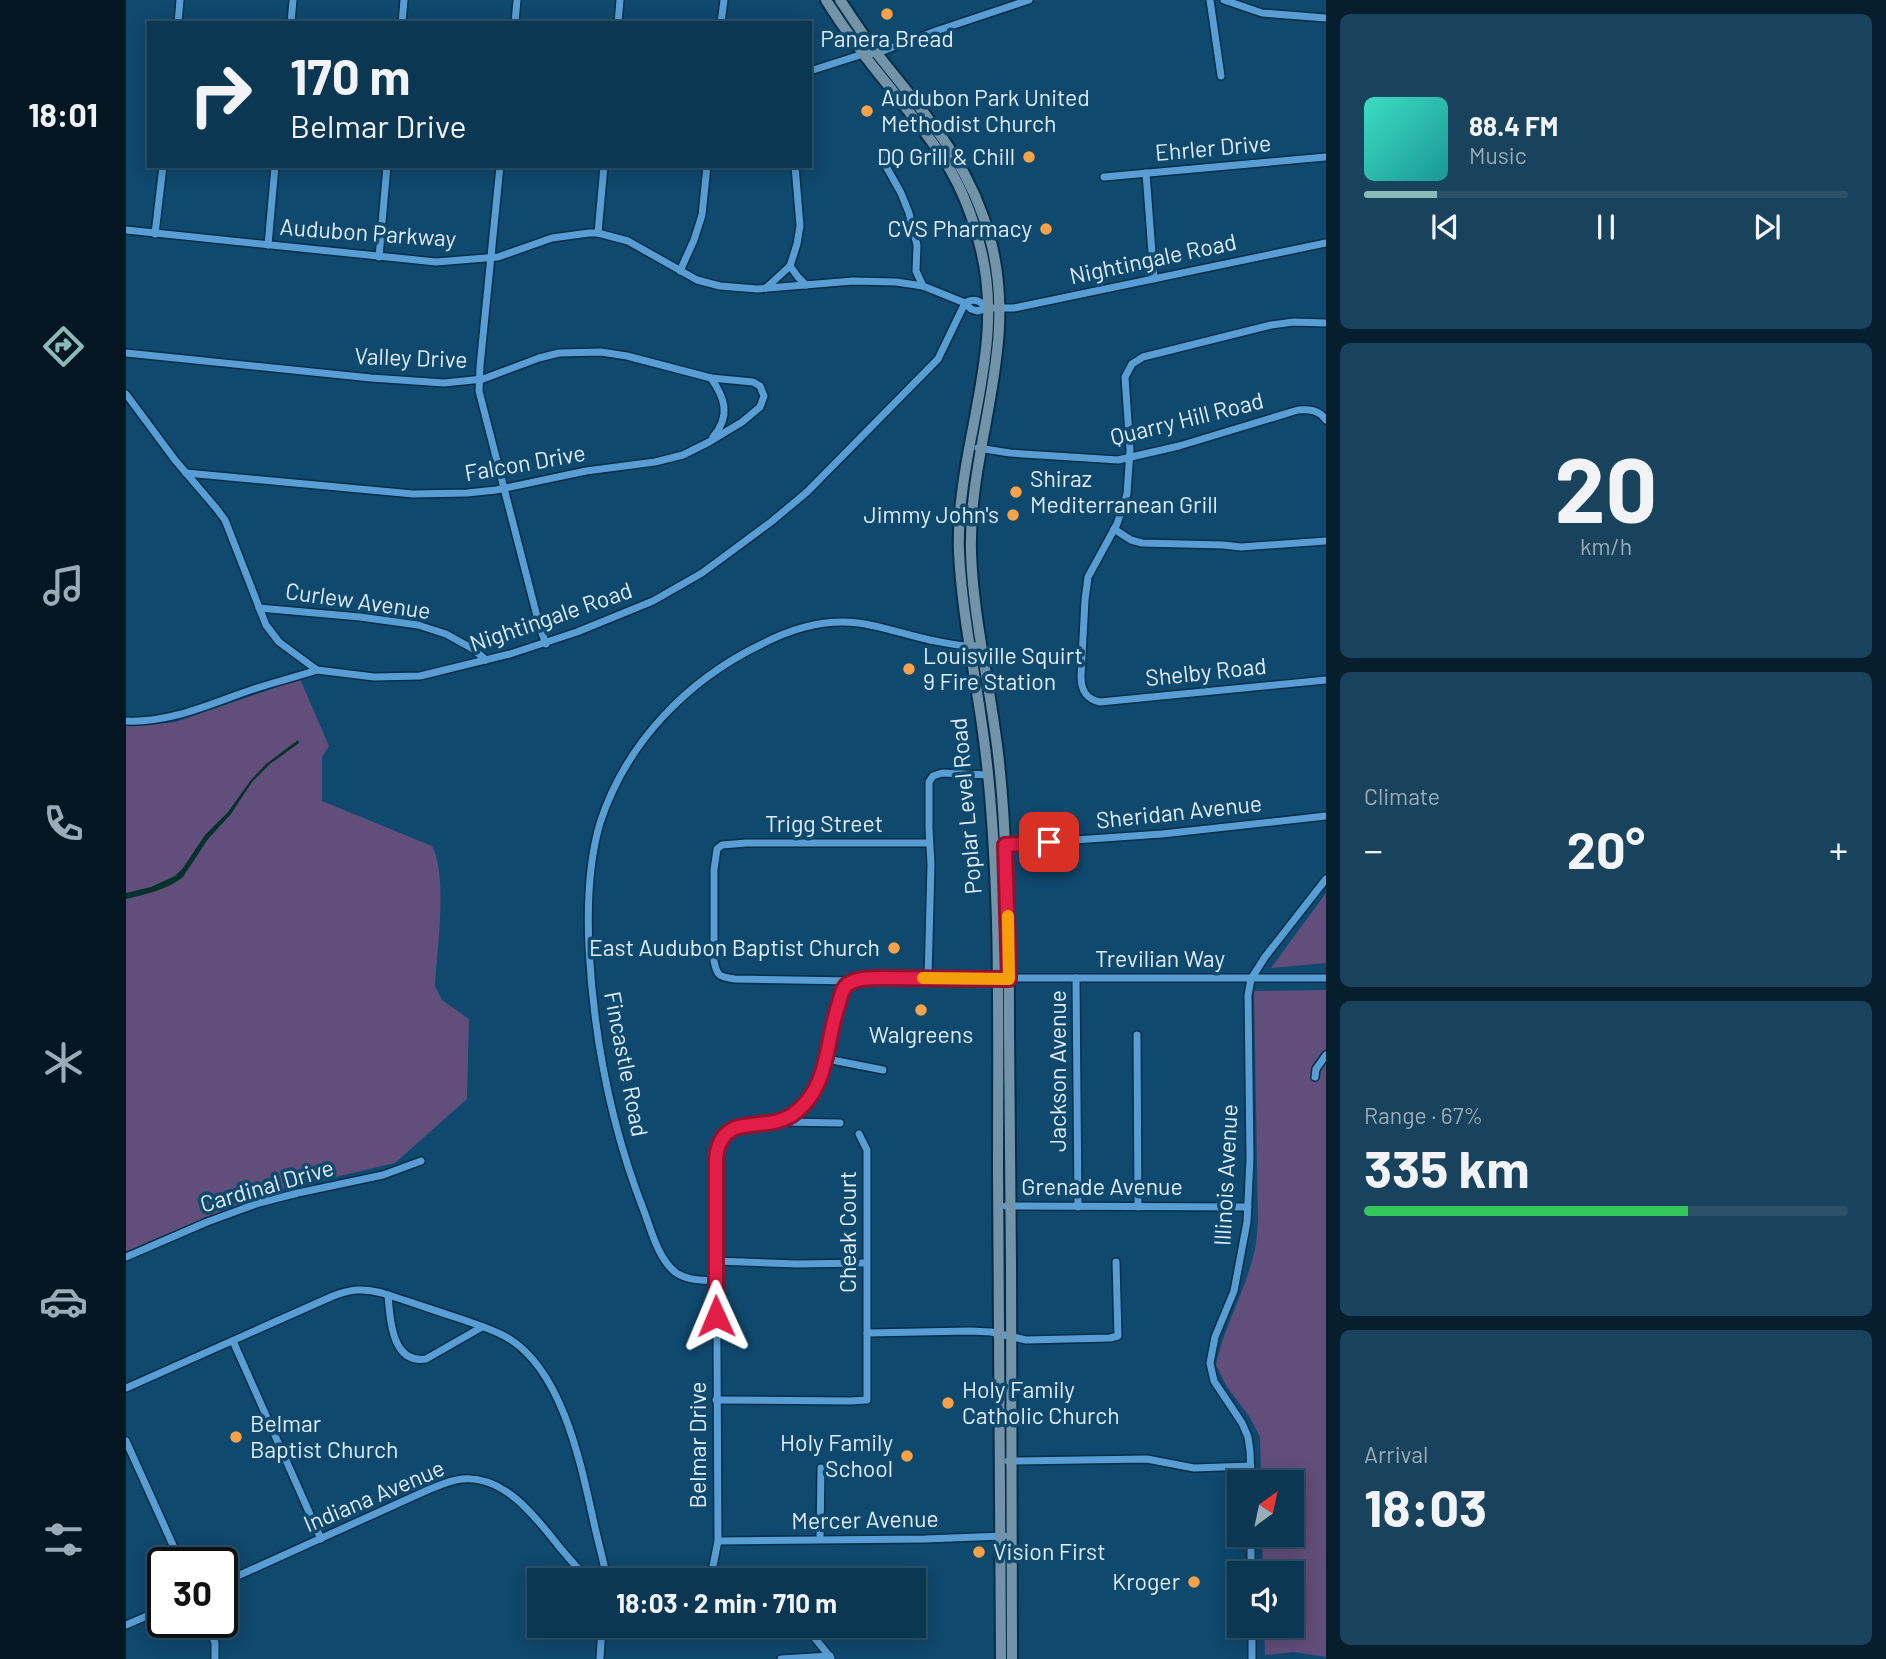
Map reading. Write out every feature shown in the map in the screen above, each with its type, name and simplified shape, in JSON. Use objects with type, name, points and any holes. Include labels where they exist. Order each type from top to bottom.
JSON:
[{"type":"main road","name":"Poplar Level Road","points":[[826,0],[850,37],[948,166],[962,193],[982,252],[994,308]]},
{"type":"main road","name":"Poplar Level Road","points":[[840,0],[877,53],[939,130],[971,185],[982,211],[994,255],[999,288],[986,360],[976,447],[971,555],[998,756],[1011,1206],[1005,1336]]},
{"type":"main road","name":"Poplar Level Road","points":[[976,447],[964,484],[959,532],[962,584],[999,845]]},
{"type":"main road","name":"Poplar Level Road","points":[[1001,1659],[1006,1536],[1005,1336],[999,1206],[1003,978]]},
{"type":"main road","name":"Poplar Level Road","points":[[1006,1536],[1013,1659]]},
{"type":"street","points":[[177,21],[180,0]]},
{"type":"street","points":[[291,21],[293,0]]},
{"type":"street","points":[[401,21],[404,0]]},
{"type":"street","points":[[515,21],[517,0]]},
{"type":"street","points":[[618,21],[620,0]]},
{"type":"street","points":[[722,21],[724,0]]},
{"type":"street","points":[[812,70],[863,54],[877,53],[1029,0]]},
{"type":"street","points":[[1210,0],[1220,76]]},
{"type":"street","points":[[1224,0],[1262,13],[1326,18]]},
{"type":"street","name":"Ehrler Drive","points":[[1104,177],[1326,157]]},
{"type":"street","points":[[882,159],[909,213],[917,245],[916,271],[923,286]]},
{"type":"street","points":[[155,233],[163,168]]},
{"type":"street","points":[[268,245],[275,168]]},
{"type":"street","points":[[379,257],[387,168]]},
{"type":"street","points":[[500,168],[478,391],[546,643]]},
{"type":"street","points":[[598,233],[604,168]]},
{"type":"street","points":[[680,271],[702,215],[708,168]]},
{"type":"street","points":[[766,289],[790,266],[797,244],[800,226],[795,168]]},
{"type":"street","points":[[1146,173],[1154,279]]},
{"type":"street","name":"Audubon Parkway","points":[[126,230],[436,262],[491,258],[552,238],[598,233],[639,246],[697,280],[720,286],[766,289],[853,281],[903,283],[923,286],[965,303],[978,300],[994,308]]},
{"type":"street","name":"Nightingale Road","points":[[994,308],[1014,307],[1326,243]]},
{"type":"street","points":[[790,266],[806,285]]},
{"type":"street","points":[[903,283],[916,271]]},
{"type":"street","name":"Nightingale Road","points":[[317,670],[399,678],[432,674],[546,643],[611,620],[653,601],[702,573],[807,492],[938,359],[965,303]]},
{"type":"street","points":[[1326,323],[1294,322],[1271,325],[1143,357],[1129,366],[1124,383],[1130,450],[1127,494],[1114,529],[1131,540],[1142,543],[1241,547],[1326,541]]},
{"type":"street","name":"Valley Drive","points":[[126,353],[444,383],[479,379],[539,358],[559,354],[618,354],[711,378],[753,382],[760,386],[764,396]]},
{"type":"street","points":[[709,442],[720,429],[725,403],[711,378]]},
{"type":"street","points":[[126,394],[225,520],[266,625],[279,642],[317,670]]},
{"type":"street","name":"Falcon Drive","points":[[186,473],[413,494],[504,489],[574,473],[654,462],[683,455],[742,422],[757,411],[764,396]]},
{"type":"street","name":"Quarry Hill Road","points":[[976,447],[1010,453],[1105,460],[1129,458],[1179,446],[1298,410],[1314,410],[1326,420]]},
{"type":"street","name":"Shelby Road","points":[[1114,529],[1093,566],[1086,587],[1081,683],[1090,699],[1100,702],[1127,700],[1326,680]]},
{"type":"street","name":"Curlew Avenue","points":[[259,608],[418,625],[446,634],[473,649],[486,660]]},
{"type":"street","name":"Fincastle Road","points":[[716,1281],[689,1279],[680,1275],[671,1268],[661,1252],[630,1173],[610,1104],[596,1027],[589,908],[593,852],[611,794],[640,746],[683,695],[724,665],[775,638],[799,629],[839,622],[860,623],[970,647],[982,645]]},
{"type":"street","points":[[126,722],[179,716],[261,686],[317,670]]},
{"type":"street","points":[[928,978],[930,779],[942,773],[988,775]]},
{"type":"street","name":"Sheridan Avenue","points":[[999,845],[1162,834],[1326,816]]},
{"type":"street","name":"Trigg Street","points":[[855,981],[722,977],[716,971],[714,961],[715,853],[719,846],[746,843],[929,843]]},
{"type":"street","name":"Illinois Avenue","points":[[1251,1470],[1250,1445],[1245,1429],[1214,1381],[1210,1363],[1214,1337],[1236,1284],[1248,1207],[1248,995],[1251,979],[1265,957],[1326,879]]},
{"type":"street","points":[[782,1122],[812,1096],[817,1086],[827,1059],[835,1013],[847,985],[855,981],[880,978],[1003,978]]},
{"type":"street","name":"Trevilian Way","points":[[1003,978],[1325,979]]},
{"type":"street","name":"Jackson Avenue","points":[[1076,978],[1078,1207]]},
{"type":"street","points":[[1137,1035],[1138,1206]]},
{"type":"street","points":[[1315,1077],[1326,1055]]},
{"type":"street","points":[[827,1059],[883,1070]]},
{"type":"street","name":"Belmar Drive","points":[[713,1568],[718,1541],[716,1159],[719,1144],[735,1128],[782,1122],[840,1123]]},
{"type":"street","name":"Cheak Court","points":[[716,1400],[867,1400],[867,1150],[859,1134]]},
{"type":"street","name":"Cardinal Drive","points":[[126,1257],[259,1203],[383,1175],[421,1161]]},
{"type":"street","name":"Grenade Avenue","points":[[999,1206],[1248,1207]]},
{"type":"street","points":[[716,1261],[866,1263]]},
{"type":"street","points":[[867,1333],[970,1331],[1021,1339],[1118,1336],[1116,1262]]},
{"type":"street","points":[[126,1388],[348,1290],[364,1289],[388,1295],[482,1326],[508,1338],[524,1350],[555,1395],[575,1443],[604,1568]]},
{"type":"street","points":[[388,1295],[395,1340],[410,1359],[426,1359],[482,1326]]},
{"type":"street","points":[[233,1340],[321,1539]]},
{"type":"street","points":[[126,1441],[174,1547]]},
{"type":"street","points":[[1006,1461],[1147,1459],[1194,1468],[1251,1466]]},
{"type":"street","points":[[820,1539],[821,1468]]},
{"type":"street","name":"Indiana Avenue","points":[[238,1576],[430,1489],[455,1480],[474,1479],[497,1486],[522,1505],[538,1520],[577,1568]]},
{"type":"street","name":"Mercer Avenue","points":[[718,1541],[1006,1536]]},
{"type":"street","points":[[126,1625],[147,1616]]},
{"type":"street","points":[[214,1638],[215,1659]]},
{"type":"street","points":[[600,1659],[601,1638]]},
{"type":"street","points":[[816,1638],[831,1657]]},
{"type":"street","points":[[1252,1638],[1252,1659]]},
{"type":"street","points":[[780,1659],[831,1657]]},
{"type":"shaded area","points":[[300,679],[329,746],[322,757],[322,801],[432,846],[440,875],[441,894],[435,986],[442,1000],[469,1019],[467,1099],[395,1163],[267,1193],[126,1252],[126,724],[176,722]]},
{"type":"shaded area","points":[[298,740],[299,743],[270,764],[252,782],[231,814],[208,839],[183,877],[163,888],[126,899],[126,893],[151,887],[175,876],[251,780],[266,764]]},
{"type":"shaded area","points":[[1326,893],[1326,963],[1271,968]]},
{"type":"shaded area","points":[[1326,990],[1326,1657],[1294,1652],[1265,1655],[1264,1638],[1304,1638],[1304,1561],[1263,1561],[1262,1547],[1304,1547],[1304,1470],[1261,1470],[1260,1437],[1216,1365],[1250,1267],[1257,1237],[1254,991]]},
{"type":"slow traffic","points":[[923,978],[1009,979],[1008,916]]},
{"type":"place","name":"Panera Bread","points":[[887,14]]},
{"type":"place","name":"Audubon Park United Methodist Church","points":[[867,111]]},
{"type":"place","name":"DQ Grill & Chill","points":[[1029,157]]},
{"type":"place","name":"CVS Pharmacy","points":[[1046,229]]},
{"type":"place","name":"Shiraz Mediterranean Grill","points":[[1016,492]]},
{"type":"place","name":"Jimmy John's","points":[[1013,515]]},
{"type":"place","name":"Louisville Squirt 9 Fire Station","points":[[909,669]]},
{"type":"place","name":"East Audubon Baptist Church","points":[[894,948]]},
{"type":"place","name":"Walgreens","points":[[921,1010]]},
{"type":"place","name":"Holy Family Catholic Church","points":[[948,1403]]},
{"type":"place","name":"Belmar Baptist Church","points":[[236,1437]]},
{"type":"place","name":"Holy Family School","points":[[907,1456]]},
{"type":"place","name":"Vision First","points":[[979,1552]]},
{"type":"place","name":"Kroger","points":[[1194,1582]]},
{"type":"route","points":[[716,1316],[716,1159],[720,1141],[735,1128],[782,1122],[812,1096],[827,1059],[835,1013],[844,988],[851,982],[880,978],[1009,979],[1005,845],[1049,842]]}]
